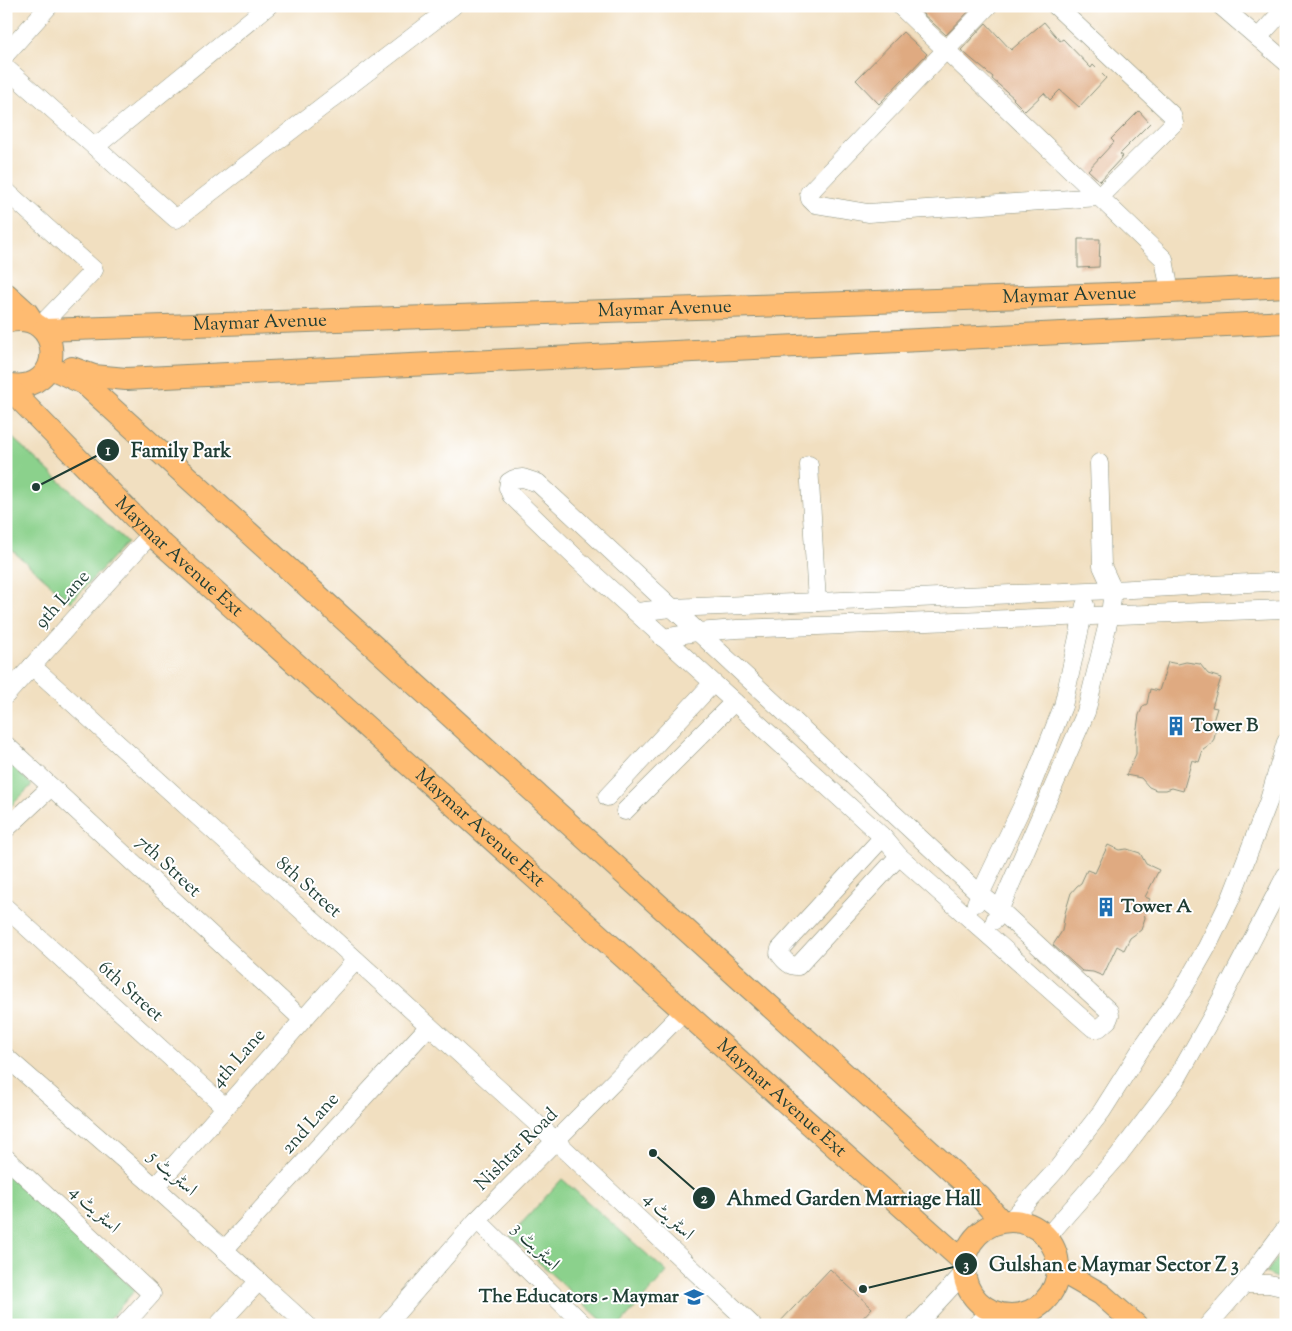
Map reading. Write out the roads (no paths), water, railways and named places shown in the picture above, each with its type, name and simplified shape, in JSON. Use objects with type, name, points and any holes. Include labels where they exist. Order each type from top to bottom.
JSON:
[{"type":"main road","name":"Maymar Avenue","points":[[6,322],[20,319],[39,326],[1170,292],[1286,286]]},
{"type":"main road","points":[[6,294],[39,326],[50,341],[53,354],[50,364],[42,377],[30,384],[18,386],[6,384]]},
{"type":"main road","name":"Maymar Avenue","points":[[50,364],[94,376],[126,379],[1286,322]]},
{"type":"main road","points":[[50,364],[85,384],[1006,1220]]},
{"type":"main road","name":"Maymar Avenue Ext","points":[[6,384],[151,534],[683,1012],[963,1268]]},
{"type":"main road","points":[[1006,1220],[1031,1224],[1047,1237],[1056,1252],[1059,1270],[1054,1289],[1043,1304],[1026,1313],[999,1319],[978,1303],[968,1290],[963,1268],[970,1242],[983,1229],[1006,1220]]},
{"type":"main road","points":[[1059,1270],[1101,1294],[1136,1325]]},
{"type":"street","points":[[6,54],[49,6]]},
{"type":"street","points":[[95,147],[268,6]]},
{"type":"street","points":[[6,68],[176,219],[454,6]]},
{"type":"street","points":[[900,6],[1164,259],[1170,292]]},
{"type":"street","points":[[988,6],[809,193],[810,200],[815,204],[868,214],[1099,197],[1174,123],[1172,115],[1056,6]]},
{"type":"street","points":[[1221,6],[1286,62]]},
{"type":"street","points":[[1258,38],[1286,7]]},
{"type":"street","points":[[6,192],[94,270],[39,326]]},
{"type":"street","points":[[989,934],[1086,712],[1110,615],[1113,590],[1102,566],[1099,463]]},
{"type":"street","points":[[809,465],[817,602]]},
{"type":"street","points":[[514,478],[523,478],[538,483],[696,632],[1108,1011],[1110,1015],[1108,1020],[1099,1028],[1093,1028],[969,916],[899,856],[883,837],[663,638],[637,612],[576,558],[511,495],[508,488],[509,482],[514,478]]},
{"type":"street","name":"9th Lane","points":[[6,695],[151,534]]},
{"type":"street","points":[[969,916],[1029,792],[1063,706],[1084,616],[1087,591],[1102,566]]},
{"type":"street","points":[[637,612],[671,608],[1286,581]]},
{"type":"street","points":[[663,638],[696,632],[737,629],[1286,609]]},
{"type":"street","name":"8th Street","points":[[32,666],[556,1141]]},
{"type":"street","points":[[607,797],[713,683]]},
{"type":"street","points":[[625,811],[734,702]]},
{"type":"street","points":[[1006,1220],[1057,1169],[1102,1111],[1143,1046],[1182,991],[1231,898],[1269,800],[1286,742]]},
{"type":"street","name":"7th Street","points":[[6,745],[302,1019]]},
{"type":"street","points":[[6,829],[51,787]]},
{"type":"street","points":[[883,837],[780,949],[779,953],[782,957],[791,965],[798,966],[899,856]]},
{"type":"street","points":[[1047,1237],[1118,1156],[1176,1080],[1214,1013],[1286,874]]},
{"type":"street","name":"6th Street","points":[[6,908],[225,1107]]},
{"type":"street","name":"4th Lane","points":[[155,1187],[356,960]]},
{"type":"street","name":"Nishtar Road","points":[[386,1325],[477,1220],[683,1012]]},
{"type":"street","name":"2nd Lane","points":[[224,1250],[429,1026]]},
{"type":"street","name":"اسٹریٹ 5","points":[[6,1057],[155,1187],[308,1325]]},
{"type":"street","name":"اسٹریٹ 4","points":[[556,1141],[752,1325]]},
{"type":"street","name":"اسٹریٹ 4","points":[[6,1158],[152,1294],[124,1325]]},
{"type":"street","name":"اسٹریٹ 3","points":[[477,1220],[584,1325]]},
{"type":"street","points":[[1208,1325],[1244,1284],[1286,1228]]},
{"type":"street","points":[[916,1325],[963,1268]]},
{"type":"street","points":[[218,1325],[259,1281]]},
{"type":"street","points":[[1244,1284],[1269,1284],[1286,1288]]},
{"type":"place","name":"Family Park","points":[[36,487]]},
{"type":"place","name":"Tower B","points":[[1176,726]]},
{"type":"place","name":"Tower A","points":[[1106,907]]},
{"type":"place","name":"Ahmed Garden Marriage Hall","points":[[653,1153]]},
{"type":"place","name":"Gulshan e Maymar Sector Z 3","points":[[863,1289]]},
{"type":"place","name":"The Educators - Maymar","points":[[694,1297]]}]
